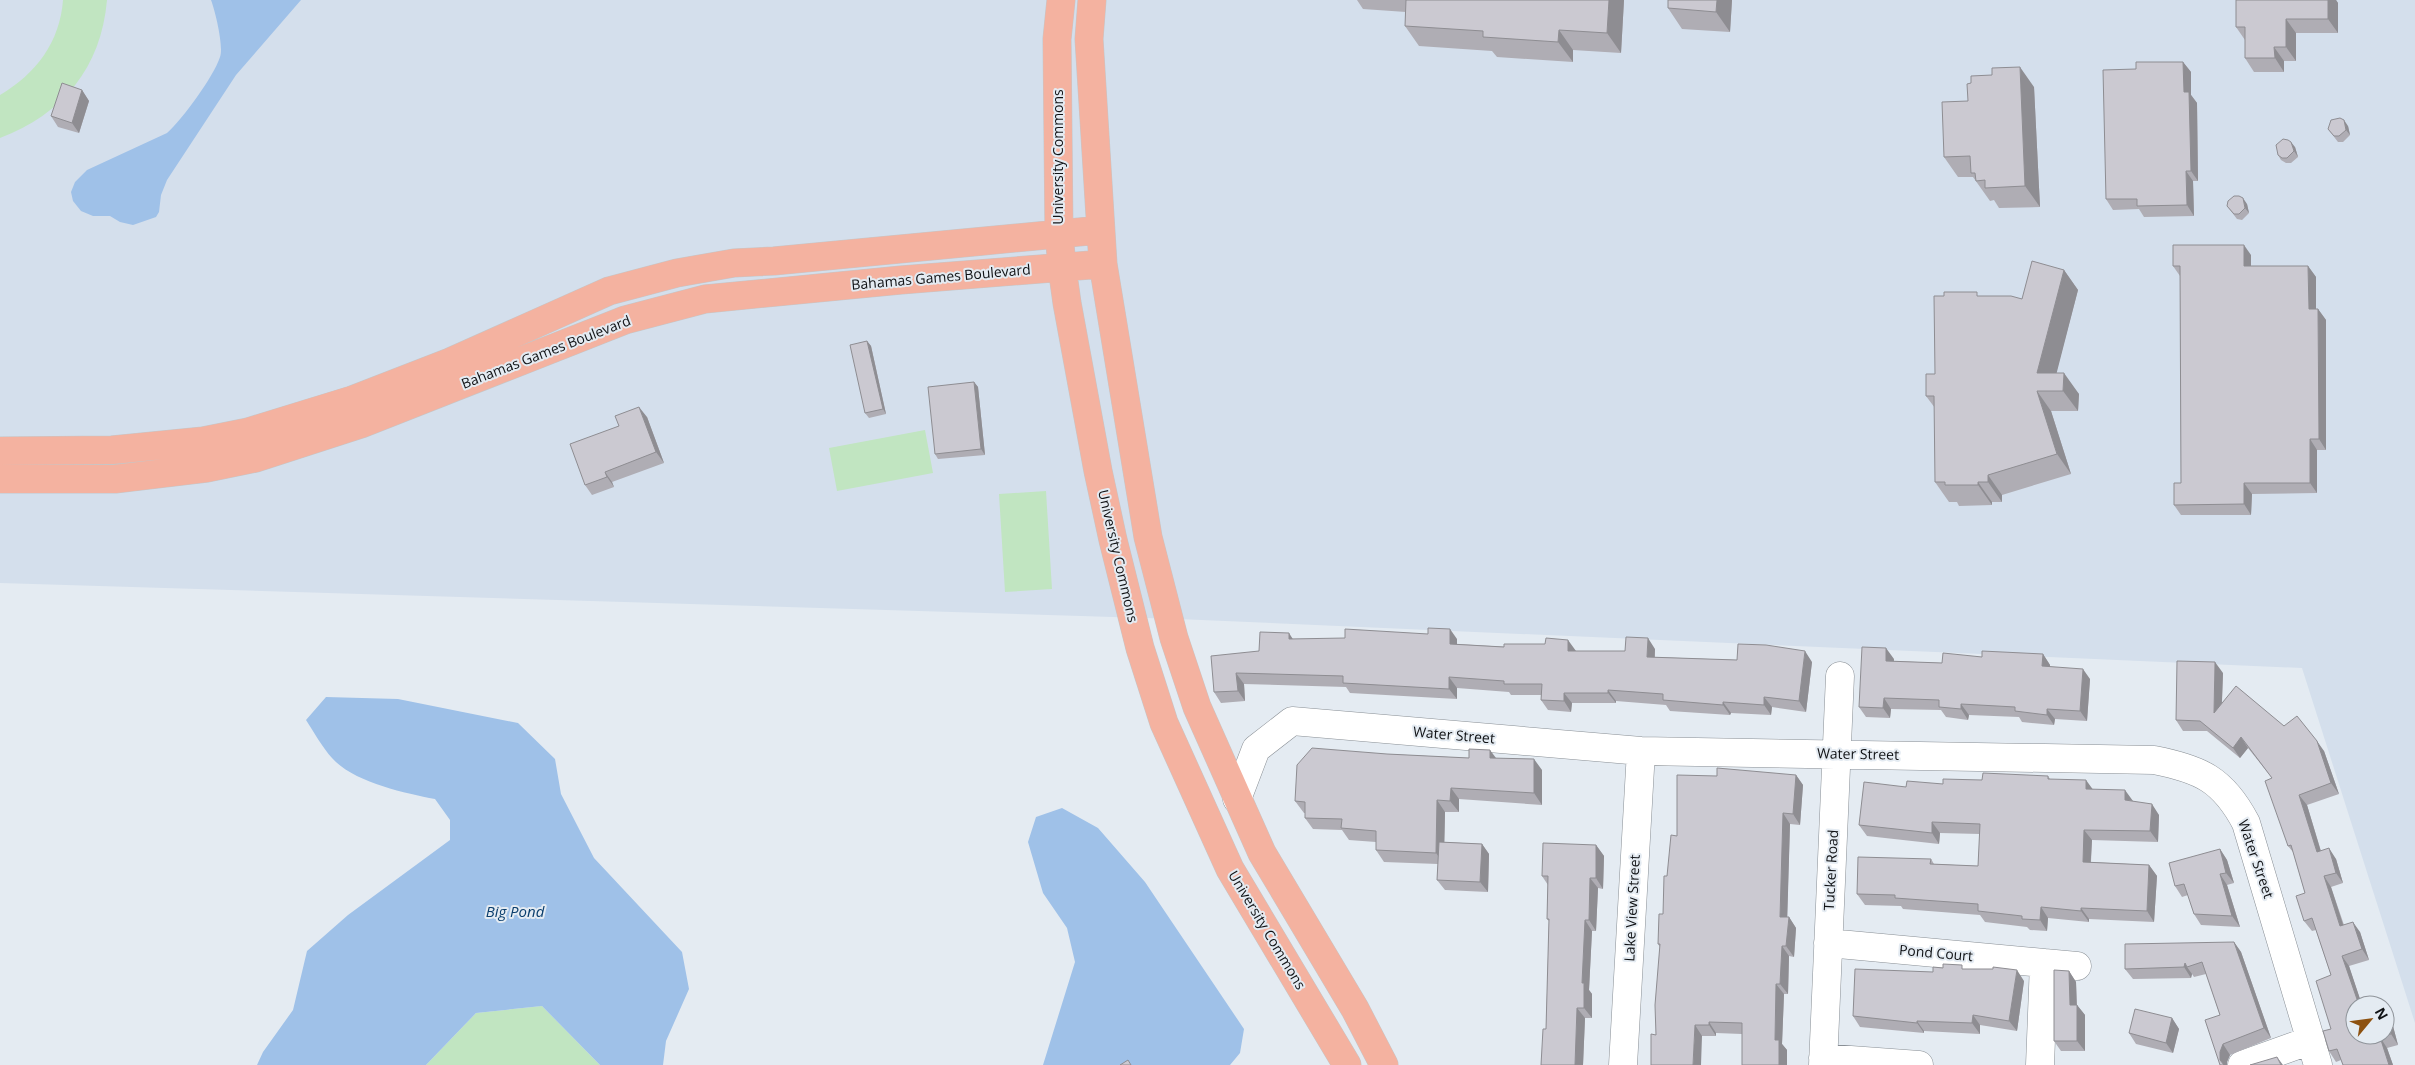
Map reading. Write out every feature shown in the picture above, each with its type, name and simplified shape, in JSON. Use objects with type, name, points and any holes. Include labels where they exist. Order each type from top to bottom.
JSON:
[{"type":"main road","name":"University Commons","points":[[1061,0],[1057,40],[1059,234],[1062,267],[1067,302],[1113,540],[1140,648],[1164,723],[1230,869],[1347,1065]]},
{"type":"main road","points":[[1092,0],[1089,39],[1103,264],[1148,537],[1174,638],[1197,707],[1262,853],[1355,1008],[1384,1065]]},
{"type":"main road","name":"Bahamas Games Boulevard","points":[[0,450],[112,450],[203,442],[248,432],[352,400],[450,362],[609,291],[644,281],[734,263],[774,262],[1100,230]]},
{"type":"main road","name":"Bahamas Games Boulevard","points":[[0,479],[115,479],[207,468],[256,458],[361,424],[625,320],[705,299],[883,281],[1103,264]]},
{"type":"main road","points":[[575,306],[583,336]]},
{"type":"street","name":"Tucker Road","points":[[1823,1062],[1840,676]]},
{"type":"street","name":"Water Street","points":[[1238,798],[1256,749],[1292,721],[1641,751],[2154,760],[2183,766],[2199,772],[2228,794],[2246,823],[2315,1053]]},
{"type":"street","name":"Lake View Street","points":[[1623,1065],[1641,751]]},
{"type":"street","name":"Pond Court","points":[[1828,943],[2077,966]]},
{"type":"street","points":[[2040,1065],[2044,963]]},
{"type":"street","points":[[2242,1065],[2315,1053]]},
{"type":"street","points":[[1823,1062],[1919,1065]]},
{"type":"shaded area","points":[[0,0],[2415,0],[2415,1023],[2302,668],[1178,619],[0,583]]},
{"type":"green space","points":[[63,0],[107,0],[97,47],[75,86],[60,102],[22,128],[0,138],[0,95],[25,77],[44,55],[57,30]]},
{"type":"green space","points":[[925,430],[933,473],[837,491],[829,448]]},
{"type":"green space","points":[[1046,491],[1052,589],[1005,592],[999,494]]},
{"type":"green space","points":[[542,1006],[600,1065],[426,1065],[476,1013]]},
{"type":"water","points":[[211,0],[301,0],[236,75],[167,180],[156,217],[133,225],[120,222],[110,216],[93,216],[81,211],[73,201],[71,192],[75,182],[87,170],[167,133],[205,86],[217,65],[221,52],[215,12]]},
{"type":"water","name":"Big Pond","points":[[326,697],[398,699],[518,723],[555,759],[561,794],[594,858],[682,952],[689,989],[666,1041],[663,1065],[600,1065],[542,1006],[476,1013],[426,1065],[257,1065],[263,1052],[293,1010],[307,951],[348,915],[450,840],[450,820],[435,799],[394,790],[366,780],[353,774],[332,758],[306,720]]},
{"type":"water","points":[[1062,808],[1098,828],[1145,882],[1244,1029],[1240,1053],[1230,1065],[1043,1065],[1075,962],[1067,928],[1043,893],[1028,842],[1036,817]]},
{"type":"building","points":[[1406,0],[1609,0],[1607,33],[1559,30],[1558,42],[1483,37],[1483,31],[1405,26]]},
{"type":"building","points":[[1668,0],[1717,0],[1716,12],[1668,8]]},
{"type":"building","points":[[2236,0],[2328,0],[2328,19],[2286,19],[2286,47],[2274,47],[2275,58],[2245,58],[2245,27],[2236,27]]},
{"type":"building","points":[[2136,62],[2183,62],[2184,92],[2189,92],[2191,171],[2186,171],[2187,205],[2137,206],[2137,199],[2106,199],[2103,70],[2136,69]]},
{"type":"building","points":[[2020,67],[2025,186],[1985,188],[1985,180],[1976,181],[1975,173],[1971,173],[1970,156],[1944,157],[1942,102],[1968,101],[1967,84],[1971,83],[1971,76],[1992,75],[1992,68]]},
{"type":"building","points":[[62,83],[82,90],[72,123],[51,116]]},
{"type":"building","points":[[2340,118],[2344,120],[2346,130],[2339,136],[2334,136],[2328,129],[2331,120]]},
{"type":"building","points":[[2283,139],[2291,142],[2294,151],[2287,158],[2282,158],[2278,155],[2276,145]]},
{"type":"building","points":[[2234,196],[2243,198],[2245,208],[2239,214],[2234,214],[2227,206],[2228,201]]},
{"type":"building","points":[[2173,245],[2244,245],[2244,266],[2308,266],[2309,309],[2318,309],[2319,439],[2310,439],[2310,483],[2244,483],[2244,504],[2174,505],[2174,483],[2181,483],[2180,266],[2173,266]]},
{"type":"building","points":[[2032,261],[2064,270],[2037,373],[2064,373],[2063,391],[2037,391],[2057,454],[1988,475],[1988,482],[1978,482],[1978,485],[1945,485],[1945,482],[1935,482],[1934,396],[1926,396],[1926,374],[1935,374],[1934,296],[1944,296],[1944,292],[1977,292],[1977,296],[2011,296],[2022,299]]},
{"type":"building","points":[[867,341],[883,409],[865,413],[850,345]]},
{"type":"building","points":[[974,382],[981,449],[935,454],[928,387]]},
{"type":"building","points":[[639,407],[656,452],[605,472],[607,477],[585,485],[570,444],[619,426],[615,416]]},
{"type":"building","points":[[1428,628],[1450,629],[1450,644],[1504,647],[1504,644],[1545,644],[1546,638],[1568,640],[1568,651],[1625,651],[1626,637],[1648,638],[1647,657],[1737,660],[1738,644],[1766,645],[1805,651],[1799,701],[1764,697],[1764,705],[1723,702],[1723,705],[1663,700],[1663,694],[1608,690],[1608,693],[1564,693],[1564,701],[1541,700],[1542,684],[1504,684],[1504,681],[1449,677],[1449,689],[1343,683],[1343,676],[1236,673],[1238,691],[1214,692],[1211,656],[1259,651],[1260,632],[1289,633],[1289,639],[1345,638],[1345,629],[1428,634]]},
{"type":"building","points":[[1862,647],[1886,648],[1886,661],[1942,663],[1943,653],[1982,657],[1982,651],[2043,654],[2042,666],[2083,669],[2080,711],[2047,709],[2047,715],[2015,711],[2015,707],[1961,704],[1961,709],[1939,707],[1939,700],[1884,698],[1883,708],[1859,707]]},
{"type":"building","points":[[2177,661],[2215,662],[2214,713],[2236,686],[2284,726],[2297,716],[2317,741],[2331,783],[2299,795],[2317,852],[2329,848],[2336,873],[2324,876],[2340,926],[2353,922],[2362,949],[2342,956],[2356,995],[2345,995],[2345,1045],[2383,1045],[2389,1065],[2343,1065],[2337,1049],[2329,1051],[2323,1031],[2331,1029],[2316,981],[2331,975],[2312,918],[2304,921],[2296,896],[2305,893],[2291,845],[2288,846],[2265,781],[2272,778],[2241,737],[2233,748],[2200,721],[2176,720]]},
{"type":"building","points":[[1312,748],[1469,758],[1469,749],[1490,750],[1490,758],[1534,759],[1534,793],[1451,788],[1450,801],[1437,800],[1436,853],[1376,850],[1376,831],[1341,828],[1342,819],[1305,818],[1305,802],[1295,801],[1297,765]]},
{"type":"building","points":[[1717,768],[1796,775],[1793,814],[1783,813],[1780,917],[1789,917],[1786,946],[1782,946],[1780,984],[1776,984],[1775,1040],[1779,1040],[1779,1065],[1742,1065],[1742,1023],[1709,1022],[1709,1025],[1695,1025],[1693,1065],[1651,1065],[1651,1034],[1656,1035],[1655,1005],[1660,944],[1658,944],[1659,914],[1663,914],[1664,876],[1667,876],[1671,835],[1677,836],[1677,775],[1717,776]]},
{"type":"building","points":[[1983,773],[2048,776],[2048,779],[2086,780],[2086,789],[2125,790],[2125,800],[2152,804],[2150,831],[2084,830],[2083,862],[2149,865],[2147,911],[2081,908],[2081,911],[2041,907],[2040,920],[2022,919],[2022,916],[1978,911],[1978,904],[1895,898],[1895,895],[1857,894],[1858,857],[1931,859],[1930,864],[1978,866],[1980,824],[1932,822],[1932,833],[1859,825],[1864,782],[1906,787],[1907,781],[1943,784],[1943,779],[1982,780]]},
{"type":"building","points":[[1439,842],[1482,844],[1480,882],[1437,880]]},
{"type":"building","points":[[1543,843],[1596,845],[1596,878],[1590,878],[1589,920],[1585,920],[1582,983],[1584,983],[1584,1008],[1577,1008],[1575,1065],[1541,1065],[1543,1029],[1546,1029],[1549,919],[1547,919],[1548,876],[1542,876]]},
{"type":"building","points":[[2220,849],[2226,873],[2220,874],[2232,916],[2194,914],[2184,884],[2175,886],[2169,863]]},
{"type":"building","points":[[2234,942],[2264,1028],[2223,1044],[2220,1060],[2224,1065],[2220,1065],[2205,1020],[2220,1015],[2202,962],[2187,967],[2185,963],[2184,967],[2125,969],[2125,944]]},
{"type":"building","points":[[1943,964],[1962,965],[1962,969],[1993,969],[1993,967],[2017,970],[2009,1021],[1973,1015],[1972,1023],[1917,1021],[1917,1023],[1853,1016],[1855,969],[1933,972],[1933,967],[1943,968]]},
{"type":"building","points":[[2054,970],[2069,971],[2070,1005],[2077,1005],[2077,1041],[2054,1041]]},
{"type":"building","points":[[2135,1009],[2172,1018],[2166,1043],[2129,1033]]},
{"type":"building","points":[[2277,1057],[2281,1065],[2250,1065]]},
{"type":"building","points":[[1128,1060],[1131,1065],[1120,1065]]}]
